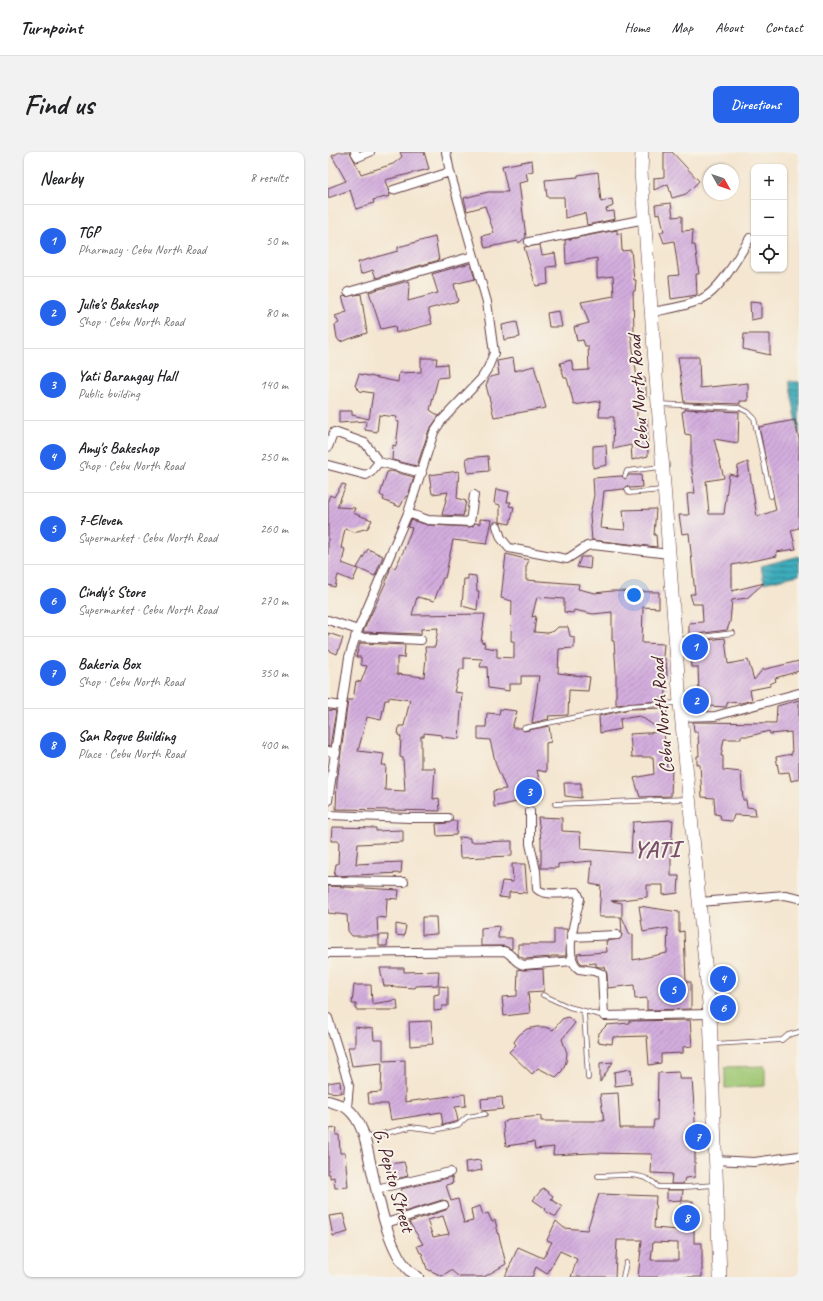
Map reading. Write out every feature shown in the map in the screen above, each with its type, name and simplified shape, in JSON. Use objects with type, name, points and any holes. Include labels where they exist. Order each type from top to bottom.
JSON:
[{"type":"main road","name":"Cebu North Road","points":[[642,152],[645,219],[675,641],[710,1014],[715,1185],[720,1277]]},
{"type":"street","points":[[356,152],[358,157],[370,152]]},
{"type":"street","points":[[328,802],[332,752],[345,678],[356,633],[408,513],[434,432],[442,420],[481,379],[488,368],[494,353],[487,302],[450,172],[446,152]]},
{"type":"street","points":[[393,190],[450,172]]},
{"type":"street","points":[[529,242],[645,219]]},
{"type":"street","points":[[652,312],[683,306],[701,300],[710,294],[733,265],[750,238]]},
{"type":"street","points":[[348,292],[473,256]]},
{"type":"street","points":[[328,447],[334,432],[365,443],[380,462],[422,473]]},
{"type":"street","points":[[328,465],[366,475],[371,472],[380,462]]},
{"type":"street","points":[[408,513],[428,520],[470,522],[474,495]]},
{"type":"street","points":[[496,526],[501,538],[510,548],[567,559],[586,546],[593,545],[669,554]]},
{"type":"street","points":[[328,620],[356,633],[421,640]]},
{"type":"street","points":[[682,717],[715,716],[799,693]]},
{"type":"street","points":[[328,704],[341,706]]},
{"type":"street","points":[[530,811],[530,844],[536,872],[537,889],[540,892],[577,892],[579,895],[580,900],[571,937],[572,961],[579,969],[594,971],[602,974],[604,1016],[710,1014]]},
{"type":"street","points":[[328,815],[448,818]]},
{"type":"street","points":[[328,881],[404,882]]},
{"type":"street","points":[[700,902],[785,895],[799,898]]},
{"type":"street","points":[[571,937],[617,935]]},
{"type":"street","points":[[328,953],[504,951],[508,952],[518,964],[524,965],[572,961]]},
{"type":"street","points":[[328,1018],[330,1034],[349,1085],[347,1108],[328,1101]]},
{"type":"street","name":"G. Pepito Street","points":[[347,1108],[357,1120],[364,1139],[376,1189],[396,1254],[414,1276]]},
{"type":"street","points":[[715,1160],[754,1162],[799,1156]]},
{"type":"street","points":[[376,1189],[450,1172]]},
{"type":"street","points":[[386,1223],[444,1205]]},
{"type":"lane","points":[[659,404],[740,408],[748,412],[754,418],[771,496]]},
{"type":"lane","points":[[625,476],[627,471],[663,467]]},
{"type":"lane","points":[[626,489],[629,493],[665,490]]},
{"type":"lane","points":[[675,641],[733,633]]},
{"type":"lane","points":[[524,728],[630,706],[680,703]]},
{"type":"lane","points":[[555,804],[690,799]]},
{"type":"lane","points":[[543,995],[584,1012],[604,1016]]},
{"type":"lane","points":[[584,1012],[588,1078]]},
{"type":"lane","points":[[712,1044],[782,1040],[788,1035],[799,1032]]},
{"type":"lane","points":[[364,1139],[411,1127],[435,1130],[458,1125],[467,1117],[485,1114]]},
{"type":"lane","points":[[598,1176],[636,1175],[654,1182],[658,1187],[685,1188],[715,1185]]},
{"type":"lane","points":[[623,1277],[626,1263]]},
{"type":"green space","points":[[765,1066],[765,1086],[725,1088],[725,1067]]},
{"type":"water","points":[[789,381],[799,382],[799,434]]},
{"type":"water","points":[[799,556],[799,575],[764,583],[761,566]]},
{"type":"building","points":[[340,152],[350,152],[361,174],[393,164],[402,157],[400,152],[424,152],[429,169],[385,180],[390,196],[373,200],[374,203],[356,209],[350,190],[328,198],[328,188],[346,181],[332,156]]},
{"type":"building","points":[[664,152],[672,152],[699,181],[686,194],[672,198],[668,184],[654,190],[654,178],[664,177]]},
{"type":"building","points":[[532,160],[533,171],[526,173],[528,181],[519,183],[526,237],[519,243],[518,241],[485,248],[482,236],[494,233],[485,206],[467,211],[464,198],[488,192],[508,192],[502,166]]},
{"type":"building","points":[[598,172],[601,202],[612,199],[613,206],[606,209],[607,212],[614,211],[615,219],[587,225],[585,213],[565,218],[564,197],[547,197],[545,180],[578,177],[578,175]]},
{"type":"building","points":[[671,203],[673,217],[682,216],[682,231],[693,230],[692,245],[695,245],[699,274],[696,274],[697,295],[671,299],[669,276],[679,275],[674,241],[664,243],[660,232],[664,231],[660,213],[656,214],[655,205]]},
{"type":"building","points":[[617,230],[617,234],[621,233],[622,251],[631,250],[634,280],[636,280],[635,291],[633,291],[634,334],[631,335],[637,378],[645,378],[646,388],[646,398],[637,398],[637,419],[647,418],[648,456],[632,460],[631,445],[613,449],[614,417],[599,417],[600,401],[574,405],[567,378],[564,378],[560,363],[571,360],[574,371],[589,370],[588,346],[585,346],[583,340],[577,341],[574,327],[589,323],[581,302],[614,296],[613,276],[597,278],[597,258],[566,264],[565,240]]},
{"type":"building","points":[[435,237],[439,260],[376,278],[373,270],[361,274],[358,262],[398,251],[398,247]]},
{"type":"building","points":[[540,245],[542,255],[555,253],[557,266],[547,267],[548,284],[536,286],[524,247]]},
{"type":"building","points":[[470,263],[475,279],[454,284],[458,301],[428,309],[432,324],[396,333],[395,326],[381,329],[369,292],[408,281],[408,301],[438,293],[432,274]]},
{"type":"building","points":[[361,294],[367,333],[340,342],[337,338],[335,325],[339,323],[335,316],[347,312],[342,297]]},
{"type":"building","points":[[750,302],[761,303],[761,318],[751,320]]},
{"type":"building","points":[[559,311],[562,327],[549,327],[547,313]]},
{"type":"building","points":[[517,322],[520,337],[504,340],[502,325]]},
{"type":"building","points":[[744,334],[770,334],[770,355],[743,349]]},
{"type":"building","points":[[678,357],[699,357],[700,388],[748,383],[748,401],[740,401],[740,404],[684,402]]},
{"type":"building","points":[[421,358],[437,358],[436,365],[447,364],[448,377],[438,378],[430,410],[439,416],[429,430],[417,466],[392,460],[393,445],[396,446],[399,422],[396,421],[397,417],[379,415],[377,432],[365,430],[366,421],[339,423],[339,411],[352,411],[352,415],[369,419],[373,393],[360,391],[355,386],[359,374],[398,382],[399,373],[421,372]]},
{"type":"building","points":[[513,358],[515,371],[534,366],[546,408],[494,417],[486,385],[490,377],[499,375],[497,361]]},
{"type":"building","points":[[685,409],[739,412],[738,443],[714,439],[724,478],[706,481],[709,514],[724,514],[729,474],[737,476],[738,466],[748,462],[757,517],[776,510],[759,427],[795,420],[799,440],[799,528],[791,530],[796,549],[776,552],[777,556],[732,565],[732,591],[764,583],[747,598],[732,600],[730,622],[727,630],[689,635],[689,623],[703,622],[702,604],[693,604],[690,594],[695,594],[689,533],[682,534],[679,515],[689,515],[687,494],[695,493],[691,464],[691,435],[685,434],[682,412],[685,411]]},
{"type":"building","points":[[606,445],[607,465],[593,468],[593,446]]},
{"type":"building","points":[[488,456],[489,471],[468,473],[466,458]]},
{"type":"building","points":[[391,471],[414,477],[408,496],[406,496],[400,507],[383,500],[384,497],[380,495],[387,472]]},
{"type":"building","points":[[459,471],[457,498],[466,501],[463,516],[442,515],[448,492],[432,494],[429,475]]},
{"type":"building","points":[[629,475],[641,475],[642,487],[631,488],[627,486],[624,489],[604,491],[600,528],[625,530],[623,510],[656,509],[654,535],[656,535],[657,547],[592,540],[590,515],[594,495],[593,478],[622,476],[625,479]]},
{"type":"building","points":[[342,484],[346,485],[337,507],[355,508],[353,513],[372,520],[368,528],[354,532],[345,529],[341,548],[345,549],[342,563],[358,569],[353,581],[338,575],[335,587],[328,585],[328,500],[330,495],[334,497]]},
{"type":"building","points":[[496,489],[509,492],[507,502],[511,502],[509,506],[514,507],[510,524],[500,522],[500,505],[494,503]]},
{"type":"building","points":[[480,519],[492,520],[487,544],[453,540],[445,578],[443,578],[434,601],[417,597],[412,615],[485,614],[481,642],[485,643],[484,647],[497,649],[497,657],[514,658],[514,641],[511,641],[512,601],[501,598],[506,554],[529,560],[526,567],[526,580],[579,584],[578,589],[595,593],[612,591],[659,592],[659,608],[643,607],[642,643],[664,644],[663,656],[666,660],[667,676],[665,675],[666,695],[658,701],[616,705],[616,671],[614,641],[612,641],[612,612],[593,614],[574,610],[573,613],[564,612],[564,599],[537,597],[532,617],[536,616],[534,632],[547,633],[554,631],[558,627],[568,627],[570,636],[574,637],[574,648],[559,649],[558,673],[590,677],[588,691],[569,690],[568,715],[548,716],[549,719],[532,723],[539,676],[521,676],[521,684],[509,684],[509,691],[488,688],[487,667],[480,667],[482,659],[464,658],[464,669],[460,669],[454,692],[462,693],[459,739],[424,733],[424,736],[421,736],[421,768],[435,768],[433,799],[439,798],[440,811],[336,809],[337,782],[348,700],[353,700],[356,681],[361,682],[367,666],[361,665],[361,657],[356,657],[360,643],[405,645],[404,658],[397,657],[397,674],[424,677],[426,658],[425,647],[435,647],[438,628],[421,629],[421,634],[363,632],[386,582],[391,566],[395,568],[403,552],[412,528],[408,527],[411,520],[428,525],[470,527],[475,523],[480,524]],"holes":[[[389,697],[410,700],[404,726],[399,726],[398,735],[401,737],[400,757],[403,758],[405,791],[385,790],[386,765],[382,765],[384,754],[358,751],[367,717],[381,720],[385,700],[389,700]]]},
{"type":"building","points":[[368,549],[383,556],[375,576],[357,568]]},
{"type":"building","points":[[581,557],[591,557],[590,569],[577,567]]},
{"type":"building","points":[[468,575],[476,576],[477,591],[479,591],[477,610],[462,606],[464,579],[468,579]]},
{"type":"building","points":[[328,633],[343,638],[337,654],[328,650]]},
{"type":"building","points":[[725,638],[728,664],[748,660],[754,680],[762,670],[799,661],[799,671],[775,678],[776,681],[770,684],[770,686],[750,690],[752,700],[741,703],[728,702],[726,707],[708,706],[708,711],[695,711],[693,691],[699,691],[698,667],[691,667],[689,642]]},
{"type":"building","points":[[799,700],[799,779],[791,781],[789,772],[779,773],[776,757],[792,754],[791,732],[770,734],[769,731],[750,736],[741,736],[741,739],[724,739],[721,756],[723,756],[723,770],[741,772],[743,800],[746,800],[747,807],[755,808],[756,816],[734,815],[732,821],[721,820],[720,815],[715,814],[714,798],[702,797],[700,765],[697,764],[697,756],[699,756],[698,732],[694,732],[693,722],[776,723],[777,706]]},
{"type":"building","points":[[667,708],[666,719],[663,719],[667,769],[672,768],[671,796],[640,797],[634,778],[654,774],[653,757],[632,757],[630,734],[663,732],[640,716],[620,719],[621,729],[600,733],[599,716],[630,709]]},
{"type":"building","points":[[500,709],[517,711],[512,728],[521,728],[524,731],[549,726],[551,742],[546,743],[546,772],[537,770],[543,798],[533,800],[532,786],[526,786],[525,800],[494,807],[493,791],[506,789],[496,765],[490,740],[478,739],[478,727],[486,727],[487,713],[499,714]]},
{"type":"building","points":[[328,710],[336,711],[330,746],[328,746]]},
{"type":"building","points":[[564,783],[581,783],[581,798],[565,796]]},
{"type":"building","points":[[538,817],[562,818],[562,831],[580,832],[581,849],[631,853],[633,822],[673,820],[671,876],[679,876],[678,893],[663,895],[663,885],[647,885],[647,897],[611,901],[622,903],[622,917],[630,935],[633,934],[633,960],[667,953],[668,928],[643,932],[639,906],[679,912],[679,932],[684,931],[686,982],[691,982],[691,1009],[647,1010],[647,998],[635,999],[634,985],[608,988],[605,967],[596,966],[596,963],[582,964],[579,961],[577,954],[607,952],[606,941],[620,939],[622,935],[621,917],[599,917],[601,886],[590,884],[592,861],[558,864],[558,868],[541,868],[541,840]]},
{"type":"building","points":[[457,821],[456,835],[437,836],[436,824]]},
{"type":"building","points":[[332,827],[376,828],[376,831],[403,830],[403,842],[358,844],[356,864],[402,862],[401,873],[334,876],[336,864],[338,864],[339,841],[331,841]]},
{"type":"building","points":[[459,837],[470,838],[470,842],[512,841],[512,856],[460,858]]},
{"type":"building","points":[[512,864],[525,864],[527,893],[509,892],[509,898],[499,897],[502,881],[513,882]]},
{"type":"building","points":[[328,886],[399,890],[398,899],[387,898],[386,918],[377,917],[378,936],[352,936],[348,931],[347,915],[328,913]]},
{"type":"building","points":[[422,917],[436,917],[437,934],[422,935]]},
{"type":"building","points":[[396,924],[406,926],[404,936],[396,935]]},
{"type":"building","points":[[499,926],[498,938],[512,938],[512,949],[504,946],[481,946],[481,928]]},
{"type":"building","points":[[554,929],[567,929],[566,956],[525,959],[518,955],[518,944],[554,944]]},
{"type":"building","points":[[379,935],[388,935],[387,946],[379,946]]},
{"type":"building","points":[[380,968],[404,968],[404,972],[439,971],[438,985],[416,986],[415,988],[384,986]]},
{"type":"building","points":[[518,969],[543,969],[544,991],[528,992],[530,1013],[504,1016],[502,997],[517,996]]},
{"type":"building","points":[[354,985],[371,985],[372,1004],[397,1000],[398,1010],[356,1010],[356,1004],[352,1004]]},
{"type":"building","points":[[439,986],[448,987],[448,1006],[442,1006],[442,1010],[434,1011],[434,995],[439,994]]},
{"type":"building","points":[[568,1017],[575,1023],[562,1039],[567,1053],[566,1062],[562,1071],[556,1077],[538,1068],[532,1074],[509,1052],[516,1045],[514,1042],[519,1035],[527,1029],[545,1027],[553,1030],[562,1019]]},
{"type":"building","points":[[690,1020],[692,1046],[683,1047],[683,1053],[661,1054],[661,1063],[649,1065],[647,1036],[613,1037],[612,1044],[598,1042],[599,1033],[607,1025],[629,1023],[629,1021]]},
{"type":"building","points":[[431,1021],[433,1044],[410,1046],[409,1022]]},
{"type":"building","points":[[355,1027],[373,1029],[374,1040],[383,1040],[383,1061],[405,1060],[405,1102],[465,1094],[466,1106],[455,1107],[458,1121],[443,1125],[441,1112],[391,1120],[388,1104],[369,1104],[368,1093],[381,1092],[382,1063],[352,1066],[348,1047],[355,1047]]},
{"type":"building","points":[[613,1062],[600,1082],[600,1063]]},
{"type":"building","points":[[631,1069],[632,1084],[615,1086],[614,1072]]},
{"type":"building","points":[[679,1072],[679,1079],[692,1079],[695,1120],[695,1177],[685,1178],[683,1184],[671,1184],[672,1174],[651,1173],[652,1154],[591,1153],[553,1155],[554,1147],[535,1149],[534,1142],[506,1146],[503,1123],[510,1119],[541,1116],[541,1121],[604,1121],[600,1094],[618,1093],[620,1128],[653,1128],[654,1120],[657,1120],[658,1073]]},
{"type":"building","points":[[340,1081],[341,1093],[328,1092],[328,1083]]},
{"type":"building","points":[[502,1097],[503,1109],[482,1111],[481,1099]]},
{"type":"building","points":[[337,1128],[336,1135],[339,1135],[340,1153],[345,1153],[348,1187],[335,1188],[334,1177],[330,1178],[330,1174],[328,1174],[328,1129]]},
{"type":"building","points":[[480,1160],[482,1170],[466,1173],[465,1162]]},
{"type":"building","points":[[404,1162],[408,1176],[392,1180],[389,1164]]},
{"type":"building","points":[[452,1177],[453,1183],[446,1185],[451,1201],[458,1199],[464,1223],[473,1221],[471,1209],[480,1206],[483,1215],[488,1213],[492,1222],[495,1220],[506,1264],[484,1277],[459,1277],[451,1270],[442,1276],[427,1269],[422,1253],[420,1253],[417,1246],[423,1244],[409,1222],[446,1210],[449,1206],[447,1201],[442,1200],[404,1212],[402,1201],[405,1200],[401,1189]],"holes":[[[443,1216],[449,1234],[433,1237],[427,1220]]]},
{"type":"building","points":[[543,1188],[553,1196],[551,1199],[562,1207],[556,1217],[545,1211],[546,1209],[533,1200]]},
{"type":"building","points":[[667,1190],[683,1190],[682,1200],[667,1201]]},
{"type":"building","points":[[599,1194],[656,1196],[654,1228],[678,1230],[678,1227],[682,1228],[681,1201],[693,1201],[692,1228],[694,1228],[694,1243],[702,1243],[702,1277],[638,1277],[642,1240],[617,1240],[615,1277],[571,1277],[577,1259],[560,1251],[547,1274],[536,1267],[532,1277],[505,1277],[518,1247],[543,1258],[552,1242],[547,1240],[556,1221],[564,1228],[587,1230]],"holes":[[[653,1242],[678,1243],[678,1260],[651,1260]]]},
{"type":"building","points":[[343,1214],[348,1232],[333,1236],[329,1216]]},
{"type":"place","name":"TGP","points":[[695,647]]},
{"type":"place","name":"Julie's Bakeshop","points":[[696,701]]},
{"type":"place","name":"Yati Barangay Hall","points":[[529,792]]},
{"type":"place","name":"Amy's Bakeshop","points":[[723,979]]},
{"type":"place","name":"7-Eleven","points":[[673,990]]},
{"type":"place","name":"Cindy's Store","points":[[723,1008]]},
{"type":"place","name":"Bakeria Box","points":[[698,1137]]},
{"type":"place","name":"San Roque Building","points":[[687,1218]]},
{"type":"district","name":"YATI","points":[[657,849]]}]
